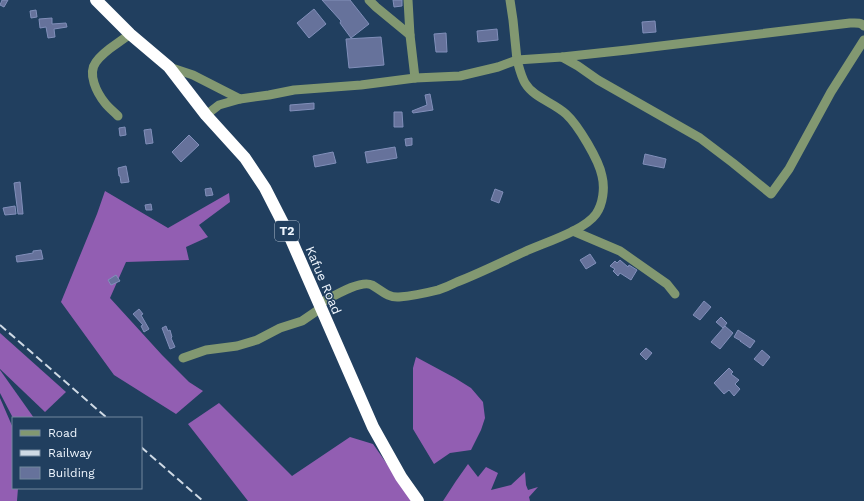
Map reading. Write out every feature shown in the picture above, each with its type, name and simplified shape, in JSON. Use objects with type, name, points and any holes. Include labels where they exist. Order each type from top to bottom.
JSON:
[{"type":"highway","name":"Kafue Road","points":[[96,0],[130,34],[168,68],[206,115],[245,158],[265,188],[290,237],[373,427],[400,477],[418,501]]},
{"type":"street","points":[[369,0],[410,35]]},
{"type":"street","points":[[408,0],[415,78]]},
{"type":"street","points":[[183,358],[206,350],[237,346],[257,340],[280,328],[302,321],[320,306],[354,286],[363,283],[370,284],[391,297],[439,289],[471,277],[525,251],[574,231],[596,214],[601,204],[604,189],[602,176],[597,161],[586,141],[567,114],[560,108],[536,94],[525,83],[517,60],[510,0]]},
{"type":"street","points":[[206,115],[219,105],[240,99],[269,96],[294,90],[361,85],[415,78],[460,76],[498,67],[517,60],[627,50],[850,23],[863,24],[864,26]]},
{"type":"street","points":[[118,116],[105,102],[96,88],[92,75],[96,63],[104,53],[130,34]]},
{"type":"street","points":[[562,56],[598,80],[700,138],[771,194],[789,169],[831,92],[864,40]]},
{"type":"street","points":[[168,68],[193,75],[240,99]]},
{"type":"street","points":[[574,231],[620,251],[667,284],[675,294]]},
{"type":"shaded area","points":[[105,191],[168,228],[229,193],[230,202],[199,225],[208,237],[186,247],[189,260],[126,262],[110,298],[189,382],[203,391],[176,414],[114,375],[61,302]]},
{"type":"shaded area","points":[[0,333],[66,392],[45,412],[0,369]]},
{"type":"shaded area","points":[[416,357],[471,388],[483,402],[485,418],[471,450],[450,453],[434,464],[413,429],[413,368]]},
{"type":"shaded area","points":[[0,370],[33,417],[12,417],[0,393]]},
{"type":"shaded area","points":[[0,398],[12,426],[12,489],[18,489],[17,501],[0,501]]},
{"type":"shaded area","points":[[219,403],[292,476],[350,437],[373,444],[413,501],[248,501],[188,424]]},
{"type":"shaded area","points":[[468,464],[478,477],[486,467],[498,473],[491,490],[511,485],[525,472],[528,490],[538,487],[529,497],[530,501],[443,501]]},
{"type":"building","points":[[2,0],[8,0],[4,7],[0,5]]},
{"type":"building","points":[[322,0],[350,0],[369,24],[351,38],[340,23],[341,21]]},
{"type":"building","points":[[393,0],[402,0],[402,6],[394,7]]},
{"type":"building","points":[[314,9],[326,24],[309,38],[297,23]]},
{"type":"building","points":[[36,10],[37,17],[31,18],[30,11]]},
{"type":"building","points":[[52,18],[52,24],[66,23],[67,27],[54,29],[55,37],[48,38],[46,27],[40,28],[39,19]]},
{"type":"building","points":[[655,21],[656,32],[643,33],[642,22]]},
{"type":"building","points":[[497,29],[498,40],[478,42],[477,31]]},
{"type":"building","points":[[446,33],[447,52],[436,52],[434,34]]},
{"type":"building","points":[[381,37],[384,65],[349,68],[346,39]]},
{"type":"building","points":[[430,94],[433,110],[413,113],[412,111],[427,105],[425,95]]},
{"type":"building","points":[[314,103],[314,109],[290,111],[290,105]]},
{"type":"building","points":[[394,112],[402,112],[403,127],[394,127]]},
{"type":"building","points":[[125,127],[126,135],[120,136],[119,128]]},
{"type":"building","points":[[151,129],[153,143],[146,144],[144,130]]},
{"type":"building","points":[[189,135],[199,145],[181,162],[172,152]]},
{"type":"building","points":[[412,138],[412,145],[406,146],[405,139]]},
{"type":"building","points":[[395,147],[397,158],[367,163],[365,152]]},
{"type":"building","points":[[333,152],[336,163],[315,167],[313,156]]},
{"type":"building","points":[[645,154],[666,159],[664,168],[643,164]]},
{"type":"building","points":[[126,166],[129,182],[121,183],[118,168]]},
{"type":"building","points":[[20,182],[23,214],[18,214],[14,183]]},
{"type":"building","points":[[211,188],[213,195],[206,196],[205,189]]},
{"type":"building","points":[[495,189],[503,192],[499,203],[491,200]]},
{"type":"building","points":[[151,204],[152,210],[146,210],[145,205]]},
{"type":"building","points":[[15,206],[16,214],[5,215],[3,208]]},
{"type":"building","points":[[41,250],[43,259],[17,262],[16,256]]},
{"type":"building","points":[[590,254],[596,263],[586,269],[580,260]]},
{"type":"building","points":[[620,260],[628,267],[629,265],[637,270],[631,280],[620,273],[618,276],[613,271],[615,269],[610,266],[615,261],[617,263]]},
{"type":"building","points":[[116,275],[120,281],[111,285],[108,280]]},
{"type":"building","points":[[704,301],[711,307],[700,320],[693,315]]},
{"type":"building","points":[[139,309],[143,314],[141,315],[149,329],[144,332],[141,326],[143,325],[133,314]]},
{"type":"building","points":[[721,317],[727,323],[723,328],[716,322]]},
{"type":"building","points":[[166,326],[168,331],[170,330],[171,338],[175,347],[170,349],[162,328]]},
{"type":"building","points":[[725,326],[733,333],[720,349],[711,342]]},
{"type":"building","points":[[738,330],[755,341],[750,348],[734,337]]},
{"type":"building","points":[[646,348],[652,353],[646,360],[640,354]]},
{"type":"building","points":[[762,350],[770,357],[763,366],[754,359]]},
{"type":"building","points":[[729,368],[733,372],[731,374],[739,380],[735,384],[740,389],[734,396],[729,390],[724,394],[714,383]]},
{"type":"railway","points":[[0,325],[106,417]]},
{"type":"railway","points":[[142,448],[203,501]]}]
